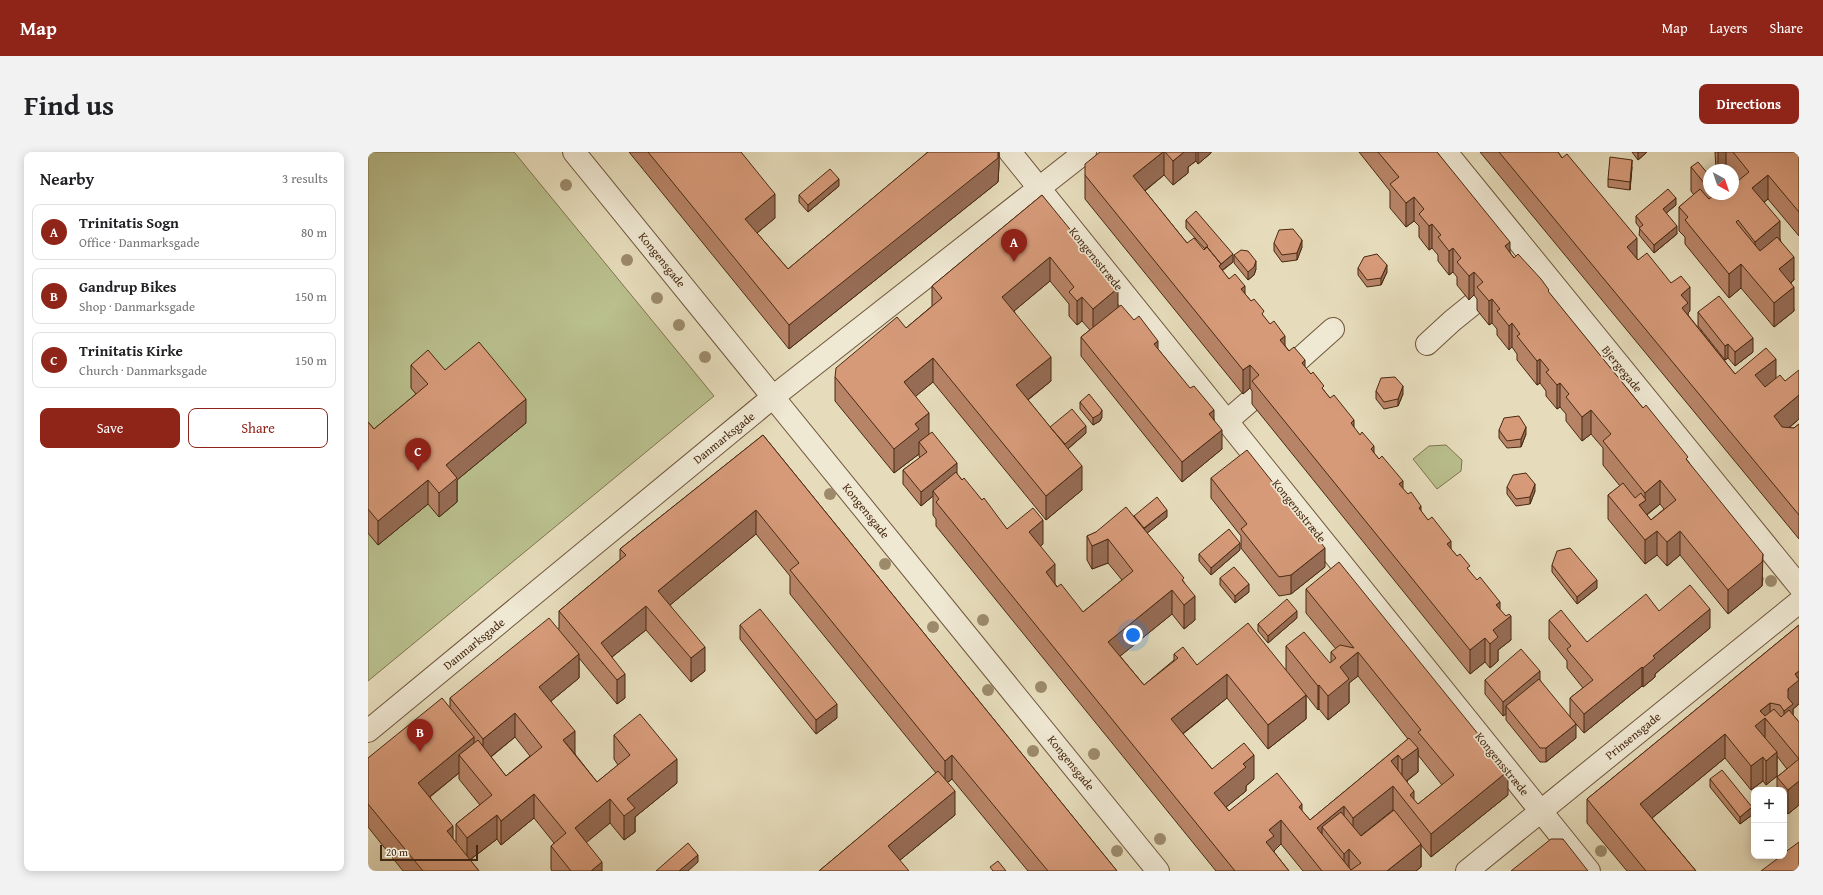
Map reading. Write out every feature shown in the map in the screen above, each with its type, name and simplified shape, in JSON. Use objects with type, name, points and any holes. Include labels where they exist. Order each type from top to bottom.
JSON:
[{"type":"street","name":"Kongensgade","points":[[574,152],[1158,871]]},
{"type":"street","name":"Kongensstræde","points":[[1010,152],[1589,871]]},
{"type":"street","name":"Danmarksgade","points":[[368,731],[774,397],[1040,189],[1085,152]]},
{"type":"street","name":"Bjergegade","points":[[1446,152],[1799,586]]},
{"type":"street","points":[[1514,270],[1532,258]]},
{"type":"street","points":[[1427,344],[1478,300]]},
{"type":"street","points":[[1286,371],[1333,329]]},
{"type":"street","points":[[1227,421],[1256,396]]},
{"type":"street","name":"Prinsensgade","points":[[1467,871],[1799,602]]},
{"type":"green space","points":[[368,152],[514,152],[714,396],[368,681]]},
{"type":"green space","points":[[1446,445],[1462,460],[1461,471],[1437,489],[1413,459],[1429,446]]},
{"type":"building","points":[[648,152],[741,152],[775,194],[745,219],[788,269],[928,152],[998,152],[998,158],[789,325]]},
{"type":"building","points":[[1100,152],[1163,152],[1133,176],[1187,243],[1194,238],[1204,250],[1207,247],[1221,264],[1219,266],[1229,279],[1235,274],[1245,286],[1241,289],[1251,301],[1254,299],[1264,311],[1262,314],[1270,324],[1274,321],[1285,336],[1280,340],[1289,351],[1294,347],[1305,360],[1302,363],[1311,374],[1313,372],[1324,386],[1322,388],[1330,398],[1334,395],[1354,420],[1351,423],[1360,435],[1362,432],[1374,446],[1371,449],[1379,459],[1382,456],[1403,481],[1399,484],[1408,494],[1411,492],[1421,506],[1419,508],[1428,520],[1432,517],[1451,541],[1447,544],[1457,556],[1460,554],[1470,566],[1467,568],[1477,580],[1480,577],[1500,602],[1496,605],[1506,616],[1509,614],[1511,616],[1493,630],[1498,637],[1490,644],[1485,638],[1470,650],[1252,381],[1259,375],[1250,365],[1243,370],[1085,175],[1085,164]]},
{"type":"building","points":[[1165,152],[1184,152],[1173,161]]},
{"type":"building","points":[[1378,152],[1437,152],[1510,242],[1505,246],[1514,258],[1518,254],[1541,279],[1549,290],[1548,291],[1643,408],[1646,405],[1688,457],[1686,459],[1763,554],[1762,562],[1728,590],[1680,531],[1667,542],[1657,531],[1645,540],[1608,495],[1623,483],[1635,498],[1641,493],[1646,500],[1639,505],[1651,520],[1676,500],[1660,480],[1645,493],[1603,441],[1611,434],[1591,410],[1582,417],[1566,397],[1569,394],[1560,383],[1557,385],[1546,372],[1549,370],[1540,359],[1537,361],[1517,336],[1520,334],[1512,323],[1509,326],[1497,311],[1500,309],[1492,299],[1489,301],[1477,287],[1483,282],[1474,272],[1469,276],[1457,262],[1461,258],[1453,248],[1449,251],[1438,237],[1441,235],[1432,224],[1429,226],[1419,214],[1424,209],[1414,197],[1406,203],[1390,184],[1399,177]]},
{"type":"building","points":[[1499,152],[1558,152],[1562,158],[1567,154],[1637,238],[1627,247],[1638,260],[1647,253],[1671,283],[1681,276],[1690,287],[1681,295],[1688,303],[1682,308],[1735,374],[1766,348],[1776,359],[1755,375],[1765,387],[1780,375],[1785,381],[1799,370],[1799,395],[1774,416],[1782,427],[1794,428],[1799,424],[1799,515]]},
{"type":"building","points":[[1733,152],[1799,152],[1799,212],[1768,175],[1752,188],[1780,221],[1755,242],[1738,220],[1736,222],[1760,251],[1777,237],[1794,257],[1779,269],[1794,287],[1774,303],[1741,264],[1729,274],[1685,220],[1688,217],[1679,207],[1700,189],[1703,192],[1703,200],[1739,200],[1739,180],[1749,172]]},
{"type":"building","points":[[1610,157],[1632,160],[1630,182],[1608,179]]},
{"type":"building","points":[[1698,162],[1703,168],[1703,182],[1691,167]]},
{"type":"building","points":[[830,169],[839,179],[808,205],[799,195]]},
{"type":"building","points":[[1668,189],[1676,198],[1663,209],[1677,226],[1654,245],[1639,228],[1643,225],[1636,216]]},
{"type":"building","points":[[1042,195],[1118,288],[1093,309],[1082,297],[1077,301],[1069,292],[1074,287],[1050,257],[1002,297],[1051,357],[1016,385],[1082,466],[1046,496],[933,358],[904,382],[929,413],[915,424],[919,429],[894,449],[835,377],[836,368],[897,317],[906,328],[942,298],[932,286]]},
{"type":"building","points":[[1196,211],[1233,254],[1220,265],[1221,264],[1207,247],[1205,248],[1208,246],[1186,220]]},
{"type":"building","points":[[1293,229],[1302,240],[1297,253],[1282,255],[1274,243],[1279,230]]},
{"type":"building","points":[[1241,250],[1248,251],[1256,261],[1254,267],[1248,272],[1234,255]]},
{"type":"building","points":[[1377,254],[1387,265],[1381,278],[1367,280],[1358,268],[1364,257]]},
{"type":"building","points":[[1719,296],[1753,338],[1735,352],[1728,344],[1725,346],[1698,312]]},
{"type":"building","points":[[1121,305],[1134,320],[1139,316],[1158,341],[1154,344],[1190,388],[1194,386],[1214,410],[1209,414],[1222,430],[1182,462],[1081,337]]},
{"type":"building","points":[[479,342],[526,399],[446,465],[457,478],[439,493],[428,480],[378,521],[368,509],[368,422],[374,429],[428,384],[411,365],[428,350],[445,370]]},
{"type":"building","points":[[1395,377],[1403,386],[1398,399],[1384,402],[1376,391],[1381,378]]},
{"type":"building","points":[[1089,394],[1102,410],[1100,414],[1093,418],[1080,402]]},
{"type":"building","points":[[1072,409],[1086,426],[1065,444],[1050,427]]},
{"type":"building","points":[[1519,416],[1526,427],[1521,439],[1507,441],[1499,430],[1504,418]]},
{"type":"building","points":[[932,432],[957,463],[921,492],[903,470],[927,452],[919,442]]},
{"type":"building","points":[[763,435],[1117,871],[1048,871],[952,755],[945,761],[790,570],[799,563],[756,510],[658,591],[705,647],[691,658],[646,606],[601,643],[625,674],[617,680],[559,611],[626,555],[620,549]]},
{"type":"building","points":[[1247,450],[1325,548],[1291,575],[1279,577],[1241,529],[1247,524],[1211,478]]},
{"type":"building","points":[[956,472],[962,480],[964,478],[982,500],[984,498],[1007,529],[1033,508],[1043,520],[1029,532],[1055,564],[1046,572],[1057,587],[1061,584],[1083,612],[1133,571],[1108,539],[1092,546],[1087,536],[1096,532],[1126,507],[1184,578],[1182,580],[1195,596],[1184,605],[1172,590],[1108,642],[1144,685],[1178,658],[1174,654],[1183,647],[1197,665],[1248,623],[1306,695],[1268,725],[1227,674],[1171,719],[1212,769],[1244,743],[1254,755],[1243,764],[1246,767],[1214,793],[1229,811],[1277,773],[1302,804],[1299,807],[1310,820],[1409,738],[1418,748],[1402,760],[1398,755],[1391,761],[1414,791],[1410,795],[1418,804],[1454,775],[1418,732],[1421,730],[1358,652],[1340,667],[1349,679],[1328,696],[1319,685],[1318,686],[1286,646],[1304,632],[1330,663],[1336,658],[1331,652],[1340,645],[1354,648],[1306,589],[1339,562],[1508,771],[1431,834],[1393,786],[1353,818],[1344,806],[1317,828],[1351,870],[1361,863],[1349,849],[1344,854],[1322,827],[1341,812],[1361,836],[1394,810],[1421,844],[1387,871],[1322,871],[1281,820],[1269,830],[1274,836],[1266,842],[1289,871],[1235,871],[936,502],[939,499],[933,491]]},
{"type":"building","points":[[1526,473],[1535,484],[1530,497],[1516,499],[1507,487],[1513,475]]},
{"type":"building","points":[[1157,497],[1167,510],[1144,528],[1134,516]]},
{"type":"building","points":[[1229,529],[1240,543],[1211,568],[1199,554]]},
{"type":"building","points":[[1570,548],[1597,580],[1577,597],[1552,565],[1557,551]]},
{"type":"building","points":[[1234,567],[1249,584],[1235,596],[1220,578]]},
{"type":"building","points":[[1690,585],[1710,609],[1653,656],[1655,658],[1643,668],[1642,667],[1584,714],[1570,698],[1593,680],[1569,652],[1567,649],[1571,646],[1549,620],[1561,610],[1587,642],[1646,594],[1659,611]]},
{"type":"building","points":[[1287,599],[1297,611],[1268,636],[1258,624]]},
{"type":"building","points":[[760,609],[837,704],[816,720],[740,625]]},
{"type":"building","points":[[549,618],[579,654],[539,687],[575,731],[563,740],[597,782],[630,755],[614,735],[640,714],[677,759],[627,799],[635,808],[624,816],[610,799],[575,828],[602,862],[591,871],[571,871],[551,846],[566,833],[534,794],[501,821],[497,815],[467,838],[456,824],[492,795],[459,755],[478,740],[506,776],[542,747],[515,713],[483,739],[450,698]]},
{"type":"building","points":[[1799,625],[1799,671],[1795,674],[1799,680],[1788,689],[1788,698],[1793,704],[1784,711],[1780,705],[1770,703],[1760,711],[1765,716],[1774,709],[1781,717],[1789,710],[1799,722],[1799,759],[1765,718],[1755,726],[1777,752],[1766,761],[1763,757],[1751,766],[1725,734],[1640,804],[1696,871],[1646,871],[1587,799]]},
{"type":"building","points":[[1521,649],[1540,671],[1503,702],[1485,680]]},
{"type":"building","points":[[1539,679],[1576,724],[1546,748],[1540,748],[1506,706]]},
{"type":"building","points":[[442,698],[474,737],[418,783],[453,826],[447,831],[479,871],[423,871],[368,804],[368,758]]},
{"type":"building","points":[[1799,759],[1799,781],[1788,790],[1777,777]]},
{"type":"building","points":[[1722,770],[1751,806],[1751,808],[1740,817],[1710,779]]},
{"type":"building","points":[[938,771],[955,791],[888,846],[909,871],[819,871]]},
{"type":"building","points":[[1551,839],[1563,839],[1588,871],[1511,871]]},
{"type":"building","points":[[1799,842],[1799,871],[1761,871],[1777,859],[1787,859],[1787,851]]},
{"type":"building","points":[[688,843],[698,855],[679,871],[656,871]]},
{"type":"building","points":[[998,861],[1006,871],[993,871],[990,867]]},
{"type":"place","name":"Trinitatis Sogn","points":[[1014,262]]},
{"type":"place","name":"Trinitatis Kirke","points":[[418,471]]},
{"type":"place","name":"Gandrup Bikes","points":[[420,752]]}]
